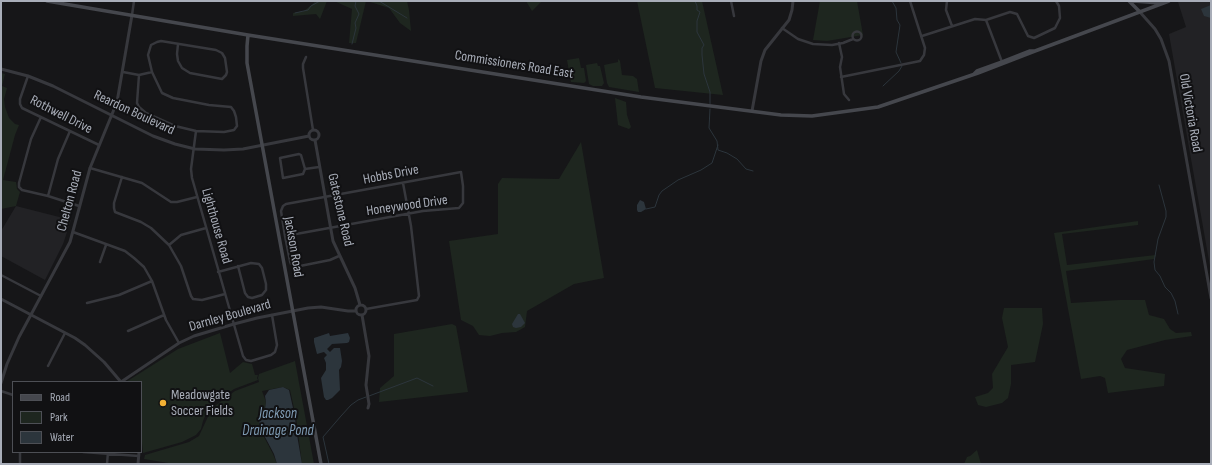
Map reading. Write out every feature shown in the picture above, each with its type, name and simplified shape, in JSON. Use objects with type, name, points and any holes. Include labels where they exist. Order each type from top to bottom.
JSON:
[{"type":"main road","name":"Commissioners Road East","points":[[47,1],[248,35],[649,98],[781,115],[812,116],[878,107],[974,74],[1169,1]]},
{"type":"main road","points":[[1129,1],[1140,12]]},
{"type":"main road","points":[[1133,1],[1143,3],[1163,3]]},
{"type":"main road","name":"Jackson Road","points":[[248,35],[247,63],[321,464]]},
{"type":"main road","name":"Commissioners Road East","points":[[974,74],[977,71],[1030,51],[1035,51]]},
{"type":"street","points":[[132,15],[134,1]]},
{"type":"street","points":[[731,1],[734,16]]},
{"type":"street","points":[[752,111],[761,62],[766,50],[789,20],[793,1]]},
{"type":"street","points":[[841,77],[920,61],[924,55],[925,48],[910,1]]},
{"type":"street","points":[[947,1],[946,10],[952,26]]},
{"type":"street","points":[[922,36],[975,19],[986,20],[1010,12],[1017,14],[1028,36],[1034,38],[1055,28],[1060,18],[1059,6],[1056,1]]},
{"type":"street","name":"Old Victoria Road","points":[[1140,12],[1155,29],[1161,39],[1169,61],[1211,298]]},
{"type":"street","name":"Chelton Road","points":[[1,383],[13,349],[62,258],[73,232],[90,168],[98,145],[117,102],[132,15]]},
{"type":"street","points":[[986,20],[1002,62]]},
{"type":"street","points":[[782,28],[795,37],[807,42],[822,45],[839,43],[853,39]]},
{"type":"street","points":[[139,75],[137,103],[142,111],[175,126],[196,131],[233,132],[237,126],[235,112],[233,109],[227,106],[209,105],[169,98],[158,88],[148,55],[151,45],[161,41],[216,50],[225,58],[226,75],[222,79],[190,73],[182,68],[178,61],[178,44]]},
{"type":"street","points":[[839,43],[842,57],[840,67],[841,77],[844,94],[849,100]]},
{"type":"street","points":[[306,57],[303,68],[313,130],[310,132],[309,136],[312,140],[315,140],[318,138],[319,134],[317,131],[313,130]]},
{"type":"street","name":"Reardon Boulevard","points":[[1,69],[28,76],[53,86],[153,136],[195,149],[243,149],[309,136]]},
{"type":"street","points":[[123,72],[139,75],[152,72]]},
{"type":"street","name":"Rothwell Drive","points":[[28,76],[20,99],[22,108],[98,145]]},
{"type":"street","points":[[41,116],[30,139],[19,183],[20,188],[22,190],[80,206]]},
{"type":"street","points":[[48,196],[58,159],[70,131]]},
{"type":"street","name":"Lighthouse Road","points":[[196,131],[195,149],[191,170],[192,178],[218,272],[243,356],[246,360],[251,361],[271,355],[275,352],[277,345],[272,314]]},
{"type":"street","name":"Gatestone Road","points":[[315,140],[333,241],[355,288],[360,305]]},
{"type":"street","points":[[299,154],[301,155],[305,169],[303,174],[283,178],[280,158],[299,154]]},
{"type":"street","points":[[305,169],[319,167]]},
{"type":"street","points":[[90,168],[142,183],[171,202],[197,197]]},
{"type":"street","name":"Hobbs Drive","points":[[285,236],[281,211],[283,206],[286,204],[461,172],[463,186],[461,206]]},
{"type":"street","points":[[122,177],[114,203],[115,212],[141,222],[151,228],[169,245],[181,266],[193,299],[202,300],[225,294]]},
{"type":"street","points":[[362,315],[358,314],[356,311],[357,307],[360,305],[364,306],[366,309],[417,300],[419,296],[404,183]]},
{"type":"street","name":"Honeywood Drive","points":[[285,236],[409,214],[456,209],[461,206]]},
{"type":"street","points":[[169,245],[181,235],[206,228]]},
{"type":"street","points":[[73,232],[125,251],[134,258],[148,273],[164,315],[179,343]]},
{"type":"street","points":[[285,236],[290,261],[294,266],[330,260],[339,256]]},
{"type":"street","points":[[100,262],[106,245]]},
{"type":"street","points":[[218,272],[238,266],[251,263],[259,264],[262,268],[266,284],[266,290],[262,295],[252,298],[248,297],[245,293],[238,266]]},
{"type":"street","points":[[1,275],[41,296]]},
{"type":"street","points":[[87,303],[118,295],[152,281]]},
{"type":"street","points":[[1,299],[75,338],[94,352],[120,381]]},
{"type":"street","name":"Darnley Boulevard","points":[[122,381],[179,343],[194,336],[234,324],[272,314],[321,307],[356,311]]},
{"type":"street","points":[[366,309],[365,313],[362,315],[369,356],[366,385],[369,404],[368,408]]},
{"type":"street","points":[[128,331],[164,315]]},
{"type":"street","points":[[48,366],[65,334]]},
{"type":"street","points":[[1,391],[12,395]]},
{"type":"street","points":[[20,453],[20,464]]},
{"type":"street","points":[[107,464],[108,453],[138,454],[138,464]]},
{"type":"shaded area","points":[[1211,1],[1211,272],[1169,34],[1186,27],[1178,2]]},
{"type":"shaded area","points":[[16,206],[71,220],[63,244],[45,280],[1,256],[1,231]]},
{"type":"green space","points":[[316,1],[327,1],[320,19],[316,14],[293,16],[293,13],[304,11]]},
{"type":"green space","points":[[334,1],[366,1],[356,43],[349,43],[352,9]]},
{"type":"green space","points":[[367,1],[407,1],[411,31],[400,23],[389,8]]},
{"type":"green space","points":[[526,1],[542,1],[532,11]]},
{"type":"green space","points":[[637,1],[702,1],[723,95],[655,88]]},
{"type":"green space","points":[[820,1],[857,1],[863,35],[827,41],[813,40]]},
{"type":"green space","points":[[579,58],[581,68],[584,68],[586,81],[584,83],[571,82],[567,60]]},
{"type":"green space","points":[[618,59],[620,61],[622,75],[633,76],[637,79],[639,92],[609,87],[604,65],[618,62]]},
{"type":"green space","points":[[597,63],[598,66],[600,66],[604,83],[602,86],[593,86],[589,84],[586,65]]},
{"type":"green space","points":[[1,73],[5,74],[2,86],[7,88],[4,99],[5,107],[9,118],[15,124],[19,125],[3,180],[16,182],[17,189],[20,192],[16,206],[1,209]]},
{"type":"green space","points":[[615,98],[626,102],[627,115],[631,127],[629,129],[618,125]]},
{"type":"green space","points":[[581,142],[604,278],[574,284],[527,311],[525,327],[516,332],[490,336],[479,335],[473,326],[461,320],[449,241],[498,234],[498,184],[502,178],[559,179]]},
{"type":"green space","points":[[1138,221],[1138,225],[1062,234],[1067,265],[1156,255],[1154,259],[1066,271],[1071,303],[1145,300],[1149,315],[1164,319],[1170,329],[1176,333],[1191,332],[1192,336],[1165,340],[1127,350],[1121,359],[1125,368],[1165,374],[1164,386],[1108,393],[1105,378],[1100,376],[1081,379],[1054,233]]},
{"type":"green space","points":[[1004,308],[1042,308],[1043,324],[1035,362],[1011,365],[1011,384],[1008,398],[1002,403],[986,407],[978,405],[975,397],[988,393],[993,388],[992,374],[1008,347],[1002,318]]},
{"type":"green space","points":[[452,324],[456,326],[468,392],[379,402],[380,388],[394,376],[394,334]]},
{"type":"green space","points":[[220,333],[230,373],[243,362],[252,364],[255,375],[258,375],[258,380],[234,389],[209,407],[201,429],[196,435],[182,442],[143,453],[142,381],[128,381],[178,349]]},
{"type":"green space","points":[[295,361],[314,464],[302,464],[296,417],[290,390],[283,387],[262,391],[266,402],[265,409],[258,419],[264,437],[277,464],[174,464],[144,459],[145,455],[189,442],[199,436],[212,408],[235,391],[259,382],[259,374]]},
{"type":"green space","points":[[977,450],[981,464],[964,464],[967,457]]},
{"type":"water","points":[[1211,5],[1211,18],[1204,16],[1201,9]]},
{"type":"water","points":[[640,200],[644,202],[646,209],[638,212],[637,205]]},
{"type":"water","points":[[518,314],[520,314],[525,323],[521,327],[516,328],[513,327],[512,324]]},
{"type":"water","points":[[329,333],[330,336],[348,333],[350,338],[349,342],[347,343],[332,344],[327,349],[330,352],[334,348],[340,348],[342,361],[339,370],[340,390],[332,398],[326,400],[324,397],[321,378],[326,370],[324,358],[327,355],[324,352],[317,354],[314,338]]},
{"type":"water","name":"Jackson Drainage Pond","points":[[283,387],[289,390],[295,417],[302,464],[277,464],[258,419],[265,409],[265,396],[269,390]]},
{"type":"waterway","points":[[295,13],[308,10],[311,6],[320,1]]},
{"type":"waterway","points":[[352,44],[356,28],[355,23],[359,14],[355,6],[356,1]]},
{"type":"waterway","points":[[379,1],[407,18]]},
{"type":"waterway","points":[[695,1],[697,10],[700,12],[697,21],[697,32],[704,45],[702,48],[702,55],[704,74],[710,92],[710,104]]},
{"type":"waterway","points":[[892,1],[896,8],[897,20],[900,25],[896,52],[901,63]]},
{"type":"waterway","points":[[883,86],[899,71],[902,66]]},
{"type":"waterway","points":[[710,109],[709,128],[717,141],[718,150],[727,153],[737,159],[746,169],[753,171]]},
{"type":"waterway","points":[[646,209],[655,207],[662,191],[678,180],[701,170],[712,163],[718,145]]},
{"type":"waterway","points":[[1159,185],[1166,211],[1166,217],[1158,239],[1154,262],[1155,270],[1160,276],[1165,287],[1171,293],[1175,301],[1178,314]]},
{"type":"waterway","points":[[369,396],[417,378],[433,386]]},
{"type":"waterway","points":[[329,464],[323,437],[351,405],[366,397]]},
{"type":"place","name":"Meadowgate Soccer Fields","points":[[163,403]]}]
